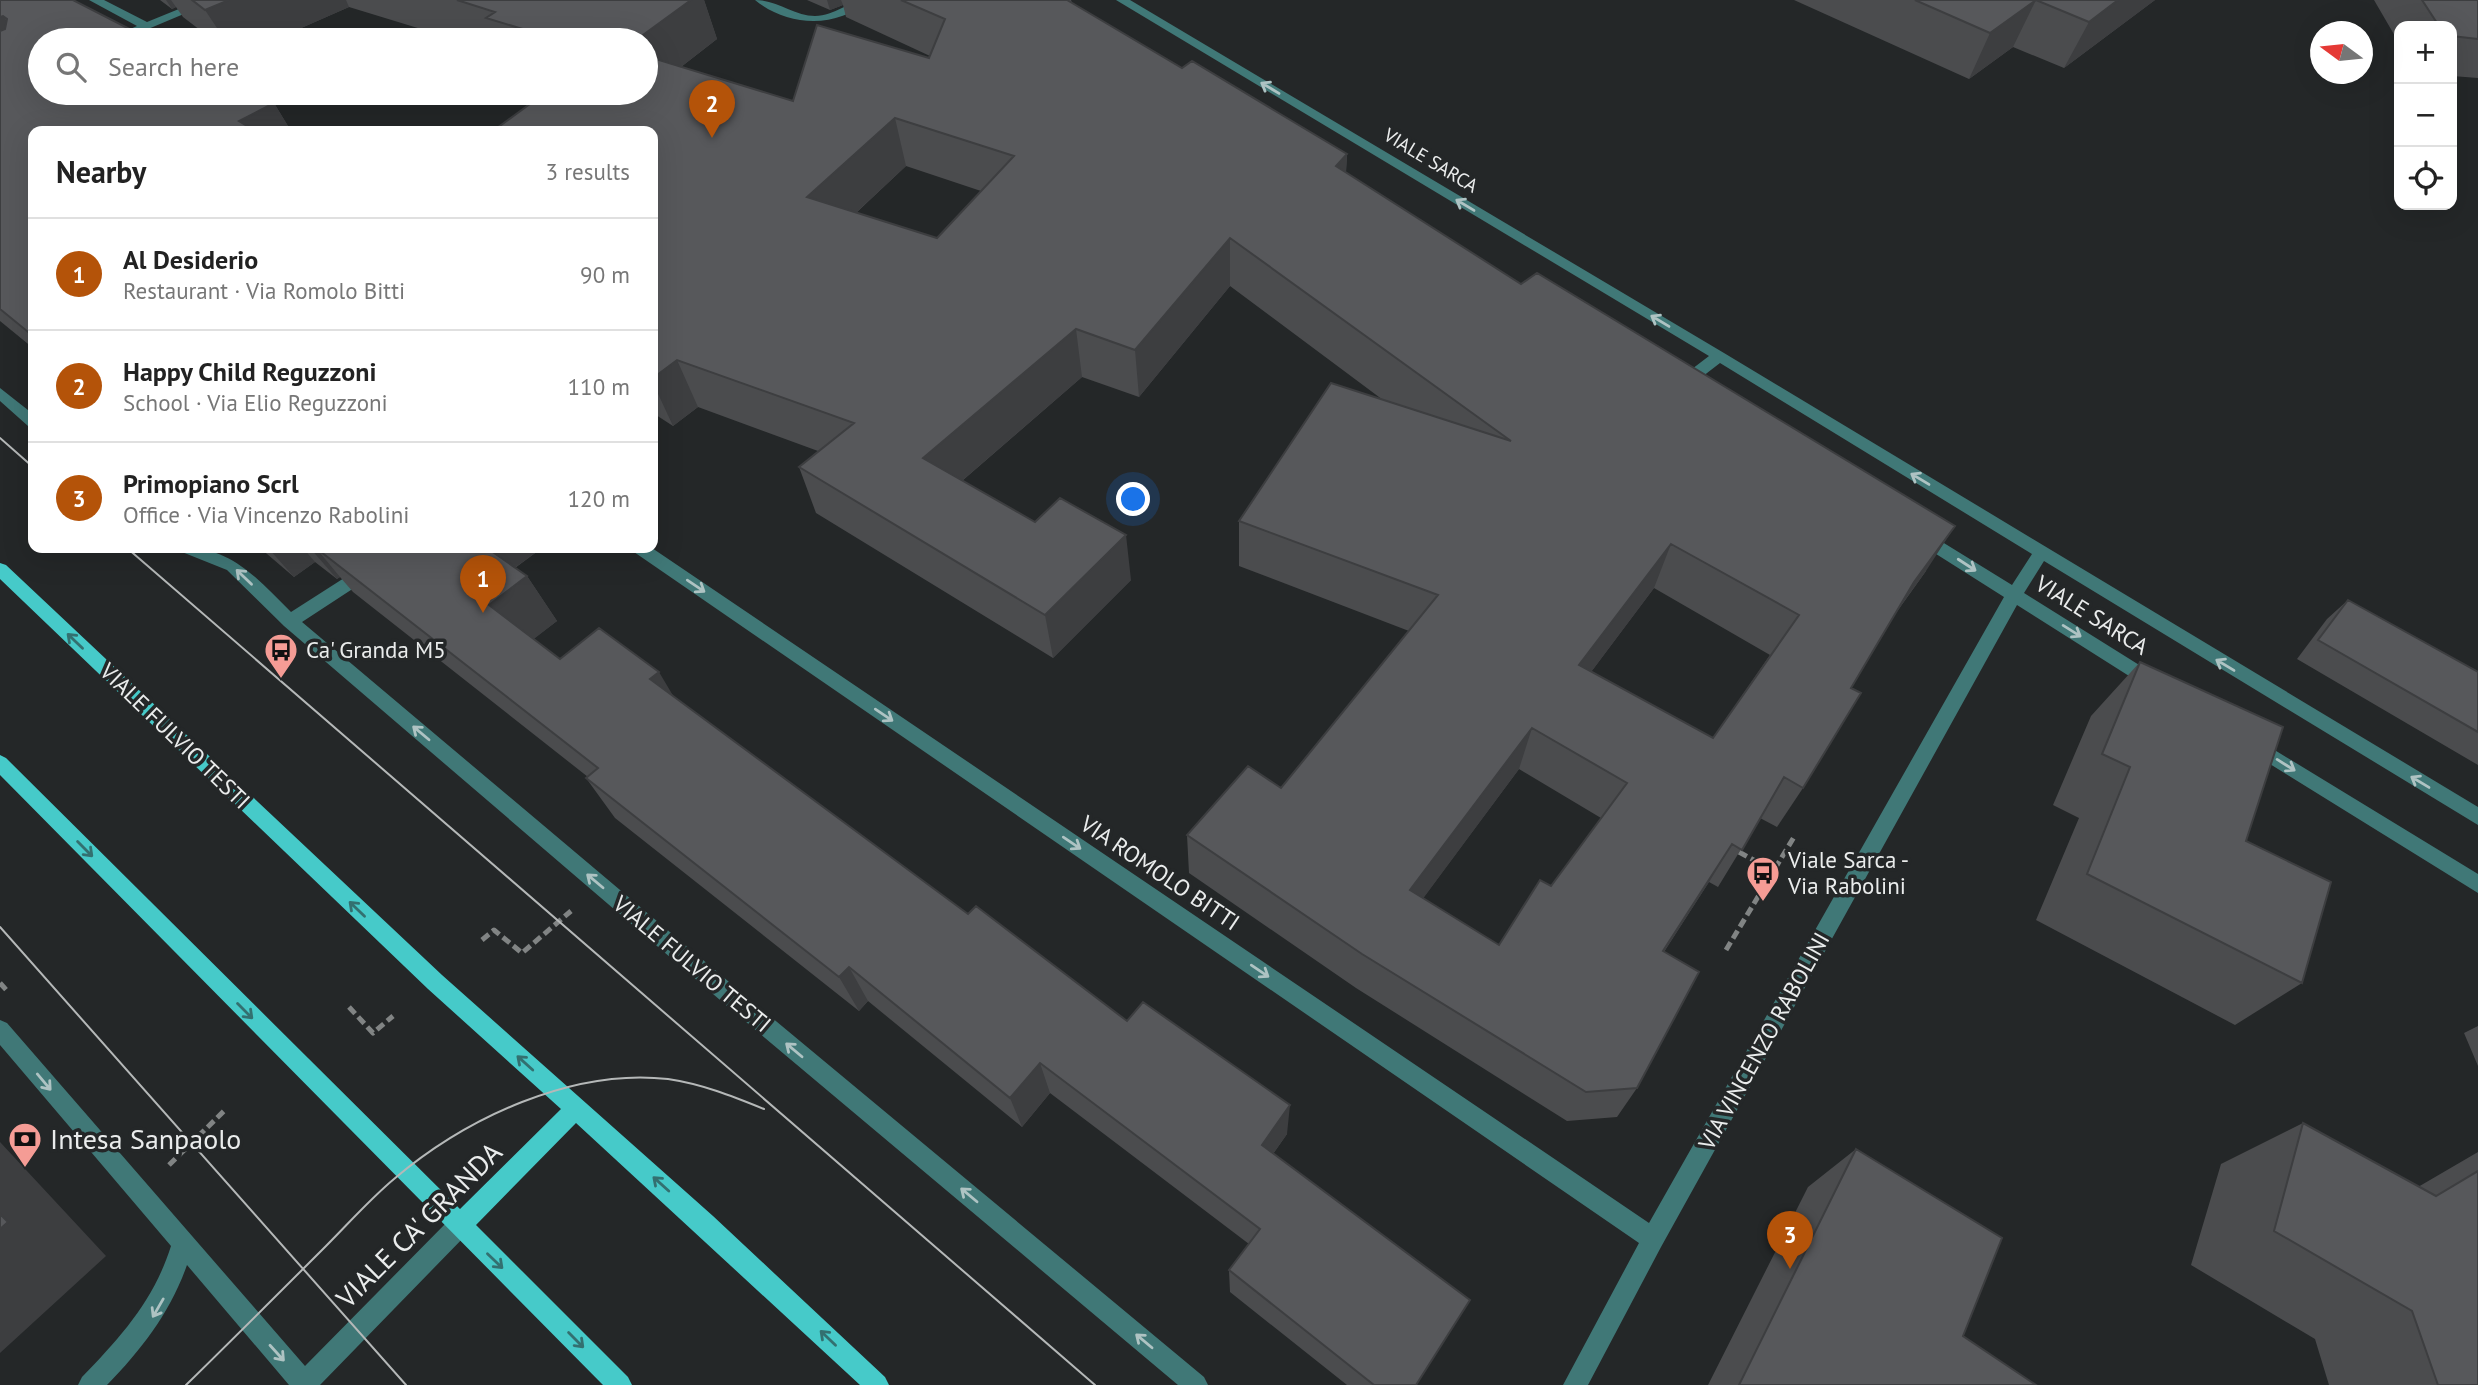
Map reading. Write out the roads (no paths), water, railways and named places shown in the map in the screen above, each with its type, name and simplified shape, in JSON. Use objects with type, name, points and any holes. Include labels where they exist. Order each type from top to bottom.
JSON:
[{"type":"main road","name":"VIALE FULVIO TESTI","points":[[0,569],[425,973],[769,1282],[877,1385]]},
{"type":"main road","points":[[0,763],[620,1385]]},
{"type":"main road","name":"VIALE CA' GRANDA","points":[[460,1226],[576,1108]]},
{"type":"street","points":[[95,0],[147,26]]},
{"type":"street","points":[[142,28],[211,0]]},
{"type":"street","points":[[761,0],[810,22],[835,15],[863,0]]},
{"type":"street","name":"VIALE SARCA","points":[[1122,0],[1719,356],[2040,554],[2478,817]]},
{"type":"street","points":[[1680,386],[1719,356]]},
{"type":"street","points":[[0,393],[28,418]]},
{"type":"street","name":"VIALE SARCA","points":[[1901,524],[2165,689]]},
{"type":"street","name":"VIALE FULVIO TESTI","points":[[200,553],[233,566],[290,621],[734,999],[1196,1385]]},
{"type":"street","points":[[290,621],[395,553]]},
{"type":"street","name":"VIA ROMOLO BITTI","points":[[647,553],[1653,1239]]},
{"type":"street","name":"VIA VINCENZO RABOLINI","points":[[1576,1385],[1653,1239],[2014,595],[2040,554]]},
{"type":"street","points":[[2234,733],[2478,884]]},
{"type":"street","points":[[0,1030],[304,1385]]},
{"type":"street","name":"VIALE CA' GRANDA","points":[[304,1385],[460,1226]]},
{"type":"street","points":[[90,1385],[132,1344],[155,1314],[173,1279],[182,1245]]},
{"type":"tram line","points":[[0,438],[28,463]]},
{"type":"tram line","points":[[133,553],[1095,1385]]},
{"type":"tram line","points":[[0,927],[303,1269]]},
{"type":"tram line","points":[[303,1269],[385,1187],[423,1157],[454,1136],[522,1102],[595,1081],[668,1079],[729,1095],[764,1109]]},
{"type":"tram line","points":[[186,1385],[303,1269]]},
{"type":"tram line","points":[[303,1269],[406,1385]]},
{"type":"place","name":"Happy Child Reguzzoni","points":[[712,138]]},
{"type":"place","name":"Al Desiderio","points":[[483,613]]},
{"type":"place","name":"Ca' Granda M5","points":[[281,680]]},
{"type":"place","name":"Viale Sarca - Via Rabolini","points":[[1763,903]]},
{"type":"place","name":"Intesa Sanpaolo","points":[[25,1169]]},
{"type":"place","name":"Primopiano Scrl","points":[[1790,1269]]}]
